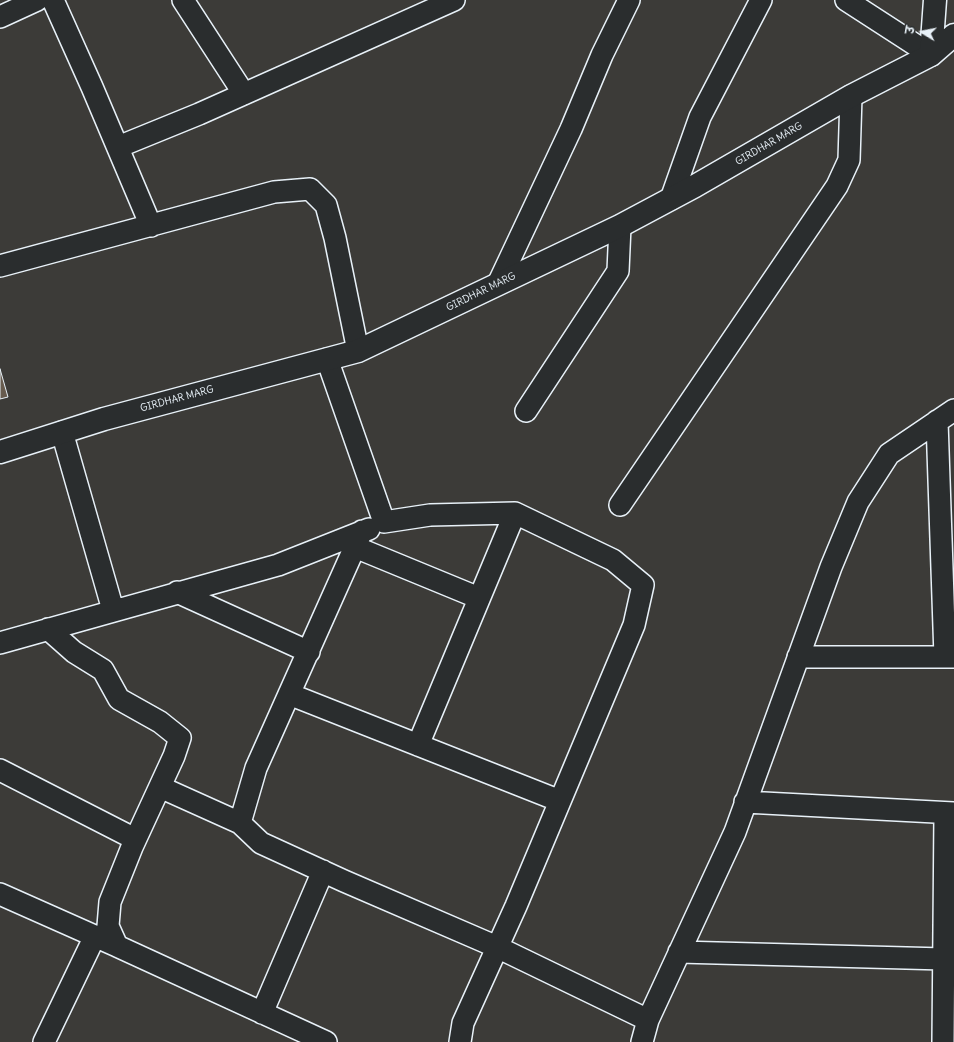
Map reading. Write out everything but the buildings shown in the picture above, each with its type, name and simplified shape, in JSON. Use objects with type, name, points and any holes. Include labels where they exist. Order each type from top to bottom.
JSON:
[{"type":"street","points":[[0,17],[37,0]]},
{"type":"street","points":[[53,0],[151,226]]},
{"type":"street","points":[[183,0],[244,94]]},
{"type":"street","points":[[118,147],[244,94],[454,0]]},
{"type":"street","points":[[498,284],[571,129],[602,55],[629,0]]},
{"type":"street","points":[[671,199],[700,117],[761,0]]},
{"type":"street","points":[[846,0],[931,55],[954,52]]},
{"type":"street","points":[[931,55],[935,0]]},
{"type":"street","points":[[931,55],[954,36]]},
{"type":"street","name":"GIRDHAR MARG","points":[[0,452],[104,419],[358,351],[620,226],[695,186],[851,96],[931,55]]},
{"type":"street","points":[[620,506],[837,186],[849,160],[851,96]]},
{"type":"street","points":[[0,266],[274,192],[310,189],[326,205],[335,238],[358,351]]},
{"type":"street","points":[[526,411],[618,271],[620,226]]},
{"type":"street","points":[[328,359],[384,522]]},
{"type":"street","points":[[798,657],[950,657],[946,416]]},
{"type":"street","points":[[642,1042],[648,1020],[735,832],[831,567],[858,502],[889,454],[946,416]]},
{"type":"street","points":[[62,432],[113,610]]},
{"type":"street","points":[[418,745],[515,513]]},
{"type":"street","points":[[0,643],[48,628],[278,564],[358,539],[384,522],[430,515],[515,513],[613,560],[643,586],[634,625],[560,801],[463,1023],[460,1042]]},
{"type":"street","points":[[358,539],[479,598]]},
{"type":"street","points":[[240,823],[256,768],[309,652],[358,539]]},
{"type":"street","points":[[177,592],[309,652]]},
{"type":"street","points":[[48,628],[74,652],[103,670],[119,699],[160,722],[180,738],[174,756],[135,839],[110,902],[108,926],[117,946]]},
{"type":"street","points":[[289,694],[560,801]]},
{"type":"street","points":[[0,770],[135,839]]},
{"type":"street","points":[[160,787],[240,823],[261,843],[497,946],[648,1020]]},
{"type":"street","points":[[745,802],[949,813],[943,1042]]},
{"type":"street","points":[[262,1013],[323,871]]},
{"type":"street","points":[[0,894],[326,1042]]},
{"type":"street","points":[[44,1042],[95,936]]},
{"type":"street","points":[[679,952],[944,959]]}]
